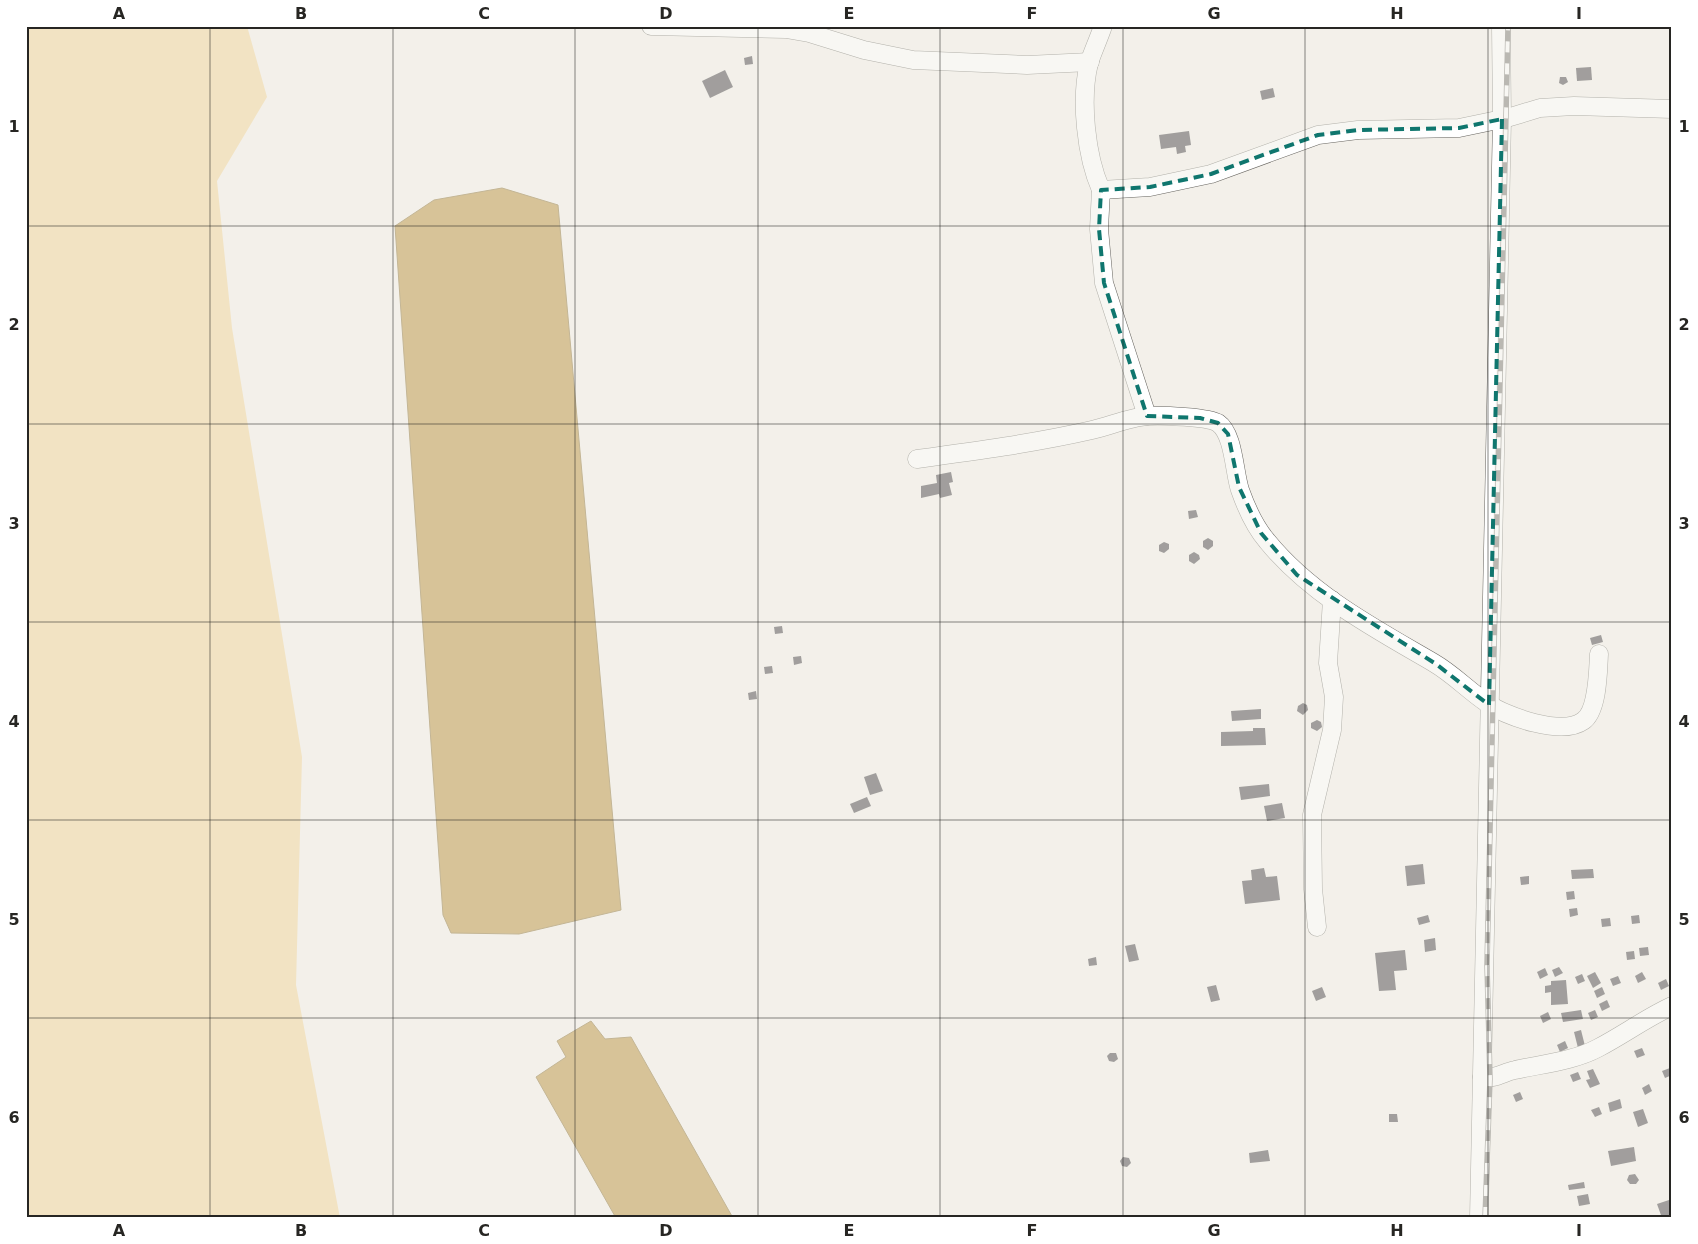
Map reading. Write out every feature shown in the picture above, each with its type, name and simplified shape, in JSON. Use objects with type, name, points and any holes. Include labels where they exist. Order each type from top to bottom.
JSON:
[{"type":"street","points":[[651,26],[785,28],[864,50],[912,60],[1027,65],[1090,62]]},
{"type":"street","points":[[1103,26],[1090,62],[1087,80],[1088,145],[1092,171],[1101,190],[1099,230],[1104,282],[1147,416]]},
{"type":"street","points":[[1479,1218],[1502,119],[1501,26]]},
{"type":"street","points":[[1101,190],[1150,187],[1211,174],[1318,136],[1358,130],[1459,128],[1502,119],[1540,108],[1574,106],[1672,109]]},
{"type":"street","points":[[917,459],[988,450],[1092,430],[1147,416],[1200,418],[1218,423],[1228,434],[1240,487],[1261,533],[1297,575],[1332,600],[1436,664],[1489,705],[1550,726],[1570,727],[1584,721],[1593,709],[1599,654]]},
{"type":"street","points":[[1317,927],[1313,890],[1312,815],[1332,730],[1334,697],[1328,663],[1332,600]]},
{"type":"street","points":[[1482,1077],[1490,1078],[1509,1071],[1581,1055],[1597,1048],[1644,1018],[1672,1006]]},
{"type":"highlighted area","points":[[1502,119],[1489,705],[1436,664],[1297,575],[1261,533],[1239,487],[1228,434],[1218,423],[1200,418],[1147,416],[1104,283],[1099,229],[1101,190],[1150,187],[1211,174],[1318,135],[1358,130],[1459,128]]},
{"type":"shaded area","points":[[26,26],[247,26],[267,97],[217,181],[232,328],[302,757],[296,985],[340,1218],[26,1218]]},
{"type":"shaded area","points":[[502,188],[558,205],[621,910],[519,934],[451,933],[443,915],[395,226],[434,200]]},
{"type":"shaded area","points":[[591,1021],[605,1039],[631,1037],[733,1218],[616,1218],[536,1077],[566,1057],[557,1041]]},
{"type":"building","points":[[752,56],[753,64],[745,65],[744,58]]},
{"type":"building","points":[[1591,67],[1592,80],[1577,81],[1576,68]]},
{"type":"building","points":[[725,70],[733,87],[710,98],[702,81]]},
{"type":"building","points":[[1560,77],[1566,77],[1568,82],[1563,85],[1559,83]]},
{"type":"building","points":[[1273,88],[1275,97],[1262,100],[1260,91]]},
{"type":"building","points":[[1189,131],[1191,145],[1185,146],[1186,152],[1177,154],[1176,147],[1161,149],[1159,135]]},
{"type":"building","points":[[951,472],[953,482],[949,483],[952,495],[940,498],[939,494],[921,498],[921,486],[937,483],[936,475]]},
{"type":"building","points":[[1196,510],[1198,517],[1189,519],[1188,511]]},
{"type":"building","points":[[1208,538],[1213,541],[1213,546],[1208,550],[1203,547],[1203,541]]},
{"type":"building","points":[[1164,542],[1169,544],[1169,549],[1164,553],[1159,551],[1159,545]]},
{"type":"building","points":[[1194,552],[1199,555],[1200,559],[1194,564],[1189,561],[1189,555]]},
{"type":"building","points":[[782,626],[783,633],[775,634],[774,627]]},
{"type":"building","points":[[1601,635],[1603,642],[1592,645],[1590,638]]},
{"type":"building","points":[[801,656],[802,663],[794,665],[793,657]]},
{"type":"building","points":[[772,666],[773,673],[765,674],[764,667]]},
{"type":"building","points":[[756,691],[757,699],[749,700],[748,693]]},
{"type":"building","points":[[1303,703],[1307,705],[1308,710],[1303,715],[1297,711],[1298,706]]},
{"type":"building","points":[[1261,709],[1261,719],[1232,721],[1231,711]]},
{"type":"building","points":[[1317,720],[1321,722],[1322,727],[1317,731],[1311,728],[1311,723]]},
{"type":"building","points":[[1253,728],[1265,728],[1266,745],[1221,746],[1221,732],[1253,731]]},
{"type":"building","points":[[876,773],[883,791],[870,795],[864,777]]},
{"type":"building","points":[[1269,784],[1270,796],[1241,800],[1239,787]]},
{"type":"building","points":[[867,797],[871,806],[854,813],[850,804]]},
{"type":"building","points":[[1282,803],[1285,818],[1267,821],[1264,806]]},
{"type":"building","points":[[1423,864],[1425,884],[1407,886],[1405,866]]},
{"type":"building","points":[[1264,868],[1266,877],[1277,876],[1280,900],[1245,904],[1242,881],[1252,880],[1251,870]]},
{"type":"building","points":[[1593,869],[1594,878],[1572,879],[1571,870]]},
{"type":"building","points":[[1529,876],[1529,884],[1521,885],[1520,877]]},
{"type":"building","points":[[1574,891],[1575,899],[1567,900],[1566,892]]},
{"type":"building","points":[[1577,908],[1578,915],[1570,917],[1569,909]]},
{"type":"building","points":[[1428,915],[1430,922],[1419,925],[1417,918]]},
{"type":"building","points":[[1639,915],[1640,923],[1632,924],[1631,916]]},
{"type":"building","points":[[1610,918],[1611,926],[1602,927],[1601,919]]},
{"type":"building","points":[[1435,938],[1436,950],[1425,952],[1424,940]]},
{"type":"building","points":[[1135,944],[1139,960],[1129,962],[1125,946]]},
{"type":"building","points":[[1648,947],[1649,955],[1640,956],[1639,948]]},
{"type":"building","points":[[1405,950],[1407,970],[1394,971],[1396,990],[1379,991],[1375,953]]},
{"type":"building","points":[[1634,951],[1635,959],[1627,960],[1626,952]]},
{"type":"building","points":[[1096,957],[1097,965],[1089,966],[1088,959]]},
{"type":"building","points":[[1559,967],[1563,973],[1555,977],[1552,970]]},
{"type":"building","points":[[1545,968],[1548,975],[1540,979],[1537,972]]},
{"type":"building","points":[[1595,972],[1601,983],[1593,988],[1587,976]]},
{"type":"building","points":[[1642,972],[1646,979],[1638,983],[1635,976]]},
{"type":"building","points":[[1582,974],[1585,981],[1578,984],[1575,977]]},
{"type":"building","points":[[1618,976],[1621,983],[1613,986],[1610,979]]},
{"type":"building","points":[[1666,979],[1669,986],[1661,990],[1658,983]]},
{"type":"building","points":[[1566,980],[1568,1004],[1551,1005],[1551,992],[1545,993],[1545,986],[1551,985],[1551,981]]},
{"type":"building","points":[[1216,985],[1220,1000],[1211,1002],[1207,987]]},
{"type":"building","points":[[1322,987],[1326,997],[1316,1001],[1312,991]]},
{"type":"building","points":[[1602,987],[1605,994],[1597,998],[1594,991]]},
{"type":"building","points":[[1607,1000],[1610,1007],[1602,1011],[1599,1004]]},
{"type":"building","points":[[1581,1010],[1583,1019],[1563,1022],[1561,1013]]},
{"type":"building","points":[[1595,1010],[1598,1017],[1591,1020],[1588,1013]]},
{"type":"building","points":[[1548,1012],[1551,1019],[1543,1023],[1540,1016]]},
{"type":"building","points":[[1581,1030],[1585,1046],[1578,1048],[1574,1032]]},
{"type":"building","points":[[1565,1041],[1568,1048],[1560,1052],[1557,1045]]},
{"type":"building","points":[[1642,1048],[1645,1055],[1637,1058],[1634,1051]]},
{"type":"building","points":[[1110,1053],[1116,1053],[1118,1059],[1114,1062],[1109,1061],[1107,1056]]},
{"type":"building","points":[[1670,1068],[1672,1075],[1665,1078],[1662,1071]]},
{"type":"building","points":[[1593,1069],[1600,1084],[1590,1088],[1586,1080],[1590,1079],[1587,1071]]},
{"type":"building","points":[[1578,1072],[1581,1079],[1573,1082],[1570,1075]]},
{"type":"building","points":[[1649,1084],[1652,1091],[1645,1095],[1642,1088]]},
{"type":"building","points":[[1520,1092],[1523,1099],[1516,1102],[1513,1095]]},
{"type":"building","points":[[1620,1099],[1622,1108],[1610,1112],[1608,1103]]},
{"type":"building","points":[[1599,1107],[1602,1114],[1595,1117],[1591,1110]]},
{"type":"building","points":[[1643,1109],[1648,1123],[1638,1127],[1633,1112]]},
{"type":"building","points":[[1389,1114],[1397,1114],[1398,1122],[1389,1122]]},
{"type":"building","points":[[1634,1147],[1636,1161],[1611,1166],[1608,1151]]},
{"type":"building","points":[[1268,1150],[1270,1161],[1250,1163],[1249,1153]]},
{"type":"building","points":[[1123,1157],[1129,1158],[1131,1163],[1127,1167],[1122,1166],[1120,1161]]},
{"type":"building","points":[[1635,1174],[1639,1180],[1636,1184],[1630,1184],[1627,1180],[1629,1175]]},
{"type":"building","points":[[1584,1182],[1585,1188],[1569,1190],[1568,1185]]},
{"type":"building","points":[[1588,1194],[1590,1204],[1579,1206],[1577,1196]]},
{"type":"building","points":[[1672,1199],[1672,1217],[1662,1218],[1657,1204]]},
{"type":"railway","points":[[1485,1218],[1490,1079],[1487,965],[1508,26]]}]
